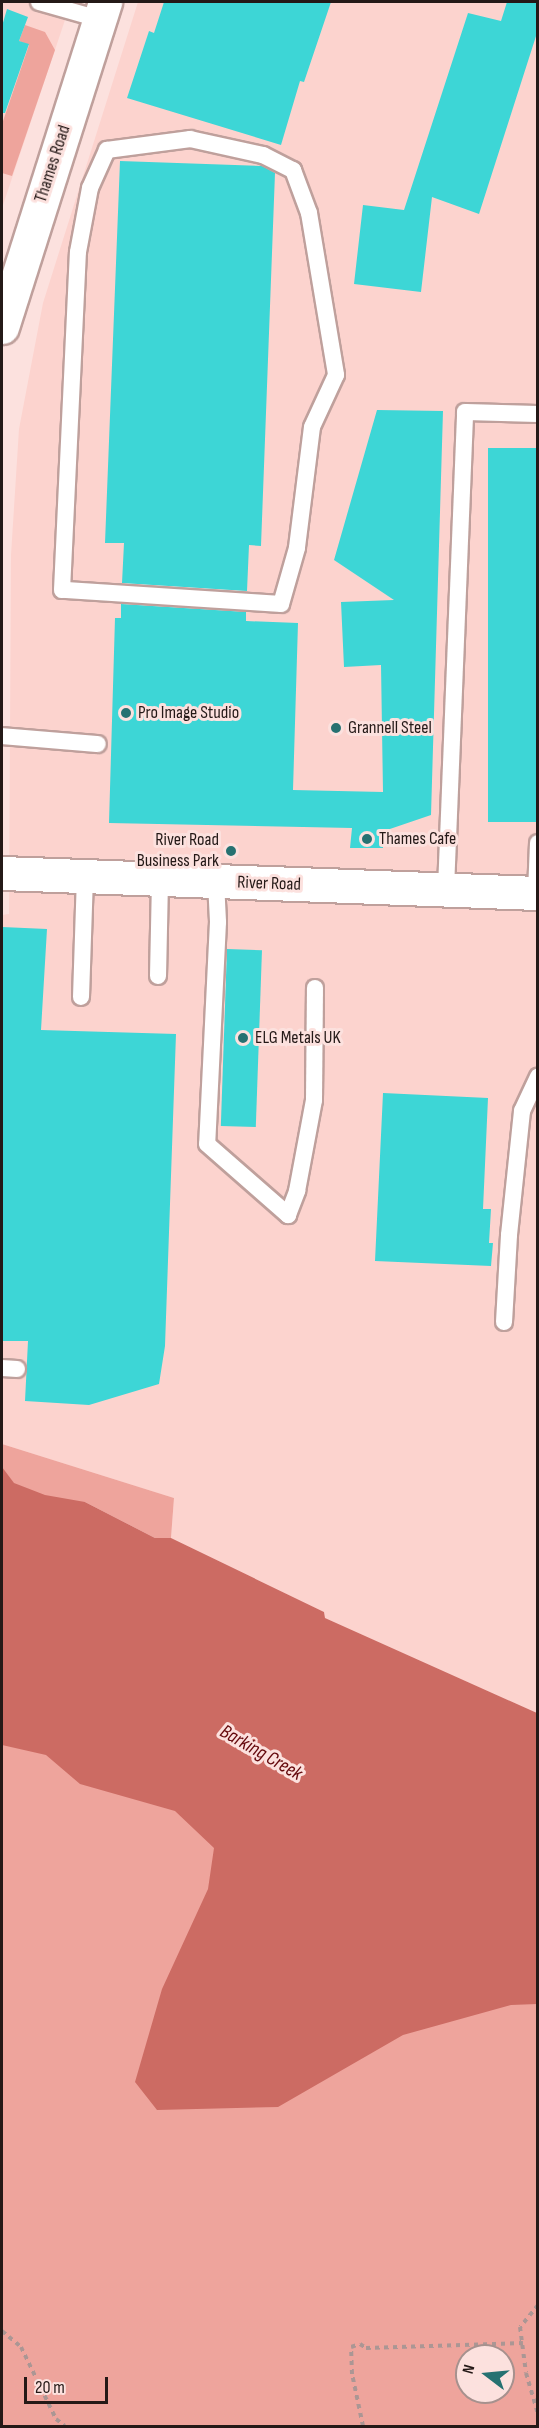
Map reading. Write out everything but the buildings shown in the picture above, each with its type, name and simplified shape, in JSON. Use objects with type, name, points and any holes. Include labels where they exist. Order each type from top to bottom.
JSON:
[{"type":"street","name":"Thames Road","points":[[2,327],[102,10]]},
{"type":"street","name":"River Road","points":[[2,873],[537,893]]},
{"type":"lane","points":[[39,2],[102,10]]},
{"type":"lane","points":[[190,139],[263,155],[293,170],[309,213],[336,375],[312,427],[297,548],[281,604],[62,590],[78,252],[90,188],[107,150],[190,139]]},
{"type":"lane","points":[[446,889],[465,412],[537,414]]},
{"type":"lane","points":[[2,736],[98,744]]},
{"type":"lane","points":[[537,843],[537,893]]},
{"type":"lane","points":[[81,997],[85,876]]},
{"type":"lane","points":[[158,976],[160,879]]},
{"type":"lane","points":[[216,882],[218,922],[207,1144],[288,1215],[297,1191],[314,1100],[315,988]]},
{"type":"lane","points":[[504,1322],[509,1235],[522,1111],[537,1077]]},
{"type":"path","points":[[537,2305],[520,2327],[526,2373],[537,2414]]},
{"type":"path","points":[[2,2331],[21,2347],[56,2419],[65,2427]]},
{"type":"path","points":[[363,2427],[352,2374],[351,2347],[360,2344],[366,2348],[523,2343]]},
{"type":"shaded area","points":[[2,2],[71,2],[2,208]]},
{"type":"shaded area","points":[[138,2],[537,2],[537,1713],[325,1618],[324,1612],[171,1538],[174,1498],[2,1444],[2,915],[9,914],[11,555],[19,429],[43,303]]},
{"type":"shaded area","points":[[25,25],[45,32],[55,50],[12,176],[2,173],[2,124],[29,45],[19,41]]},
{"type":"shaded area","points":[[2,1444],[174,1498],[171,1538],[155,1538],[85,1502],[2,1519]]},
{"type":"shaded area","points":[[2,1668],[537,1941],[537,2426],[2,2426]]},
{"type":"water","name":"Barking Creek","points":[[2,1467],[14,1483],[45,1495],[85,1502],[155,1538],[171,1538],[324,1612],[325,1618],[537,1713],[537,2004],[511,2005],[403,2035],[278,2107],[157,2110],[135,2082],[162,1989],[208,1889],[214,1848],[175,1811],[80,1784],[46,1755],[2,1745]]},
{"type":"place","name":"Pro Image Studio","points":[[126,713]]},
{"type":"place","name":"Grannell Steel","points":[[336,728]]},
{"type":"place","name":"Thames Cafe","points":[[367,839]]},
{"type":"place","name":"River Road Business Park","points":[[231,851]]},
{"type":"place","name":"ELG Metals UK","points":[[243,1038]]}]
